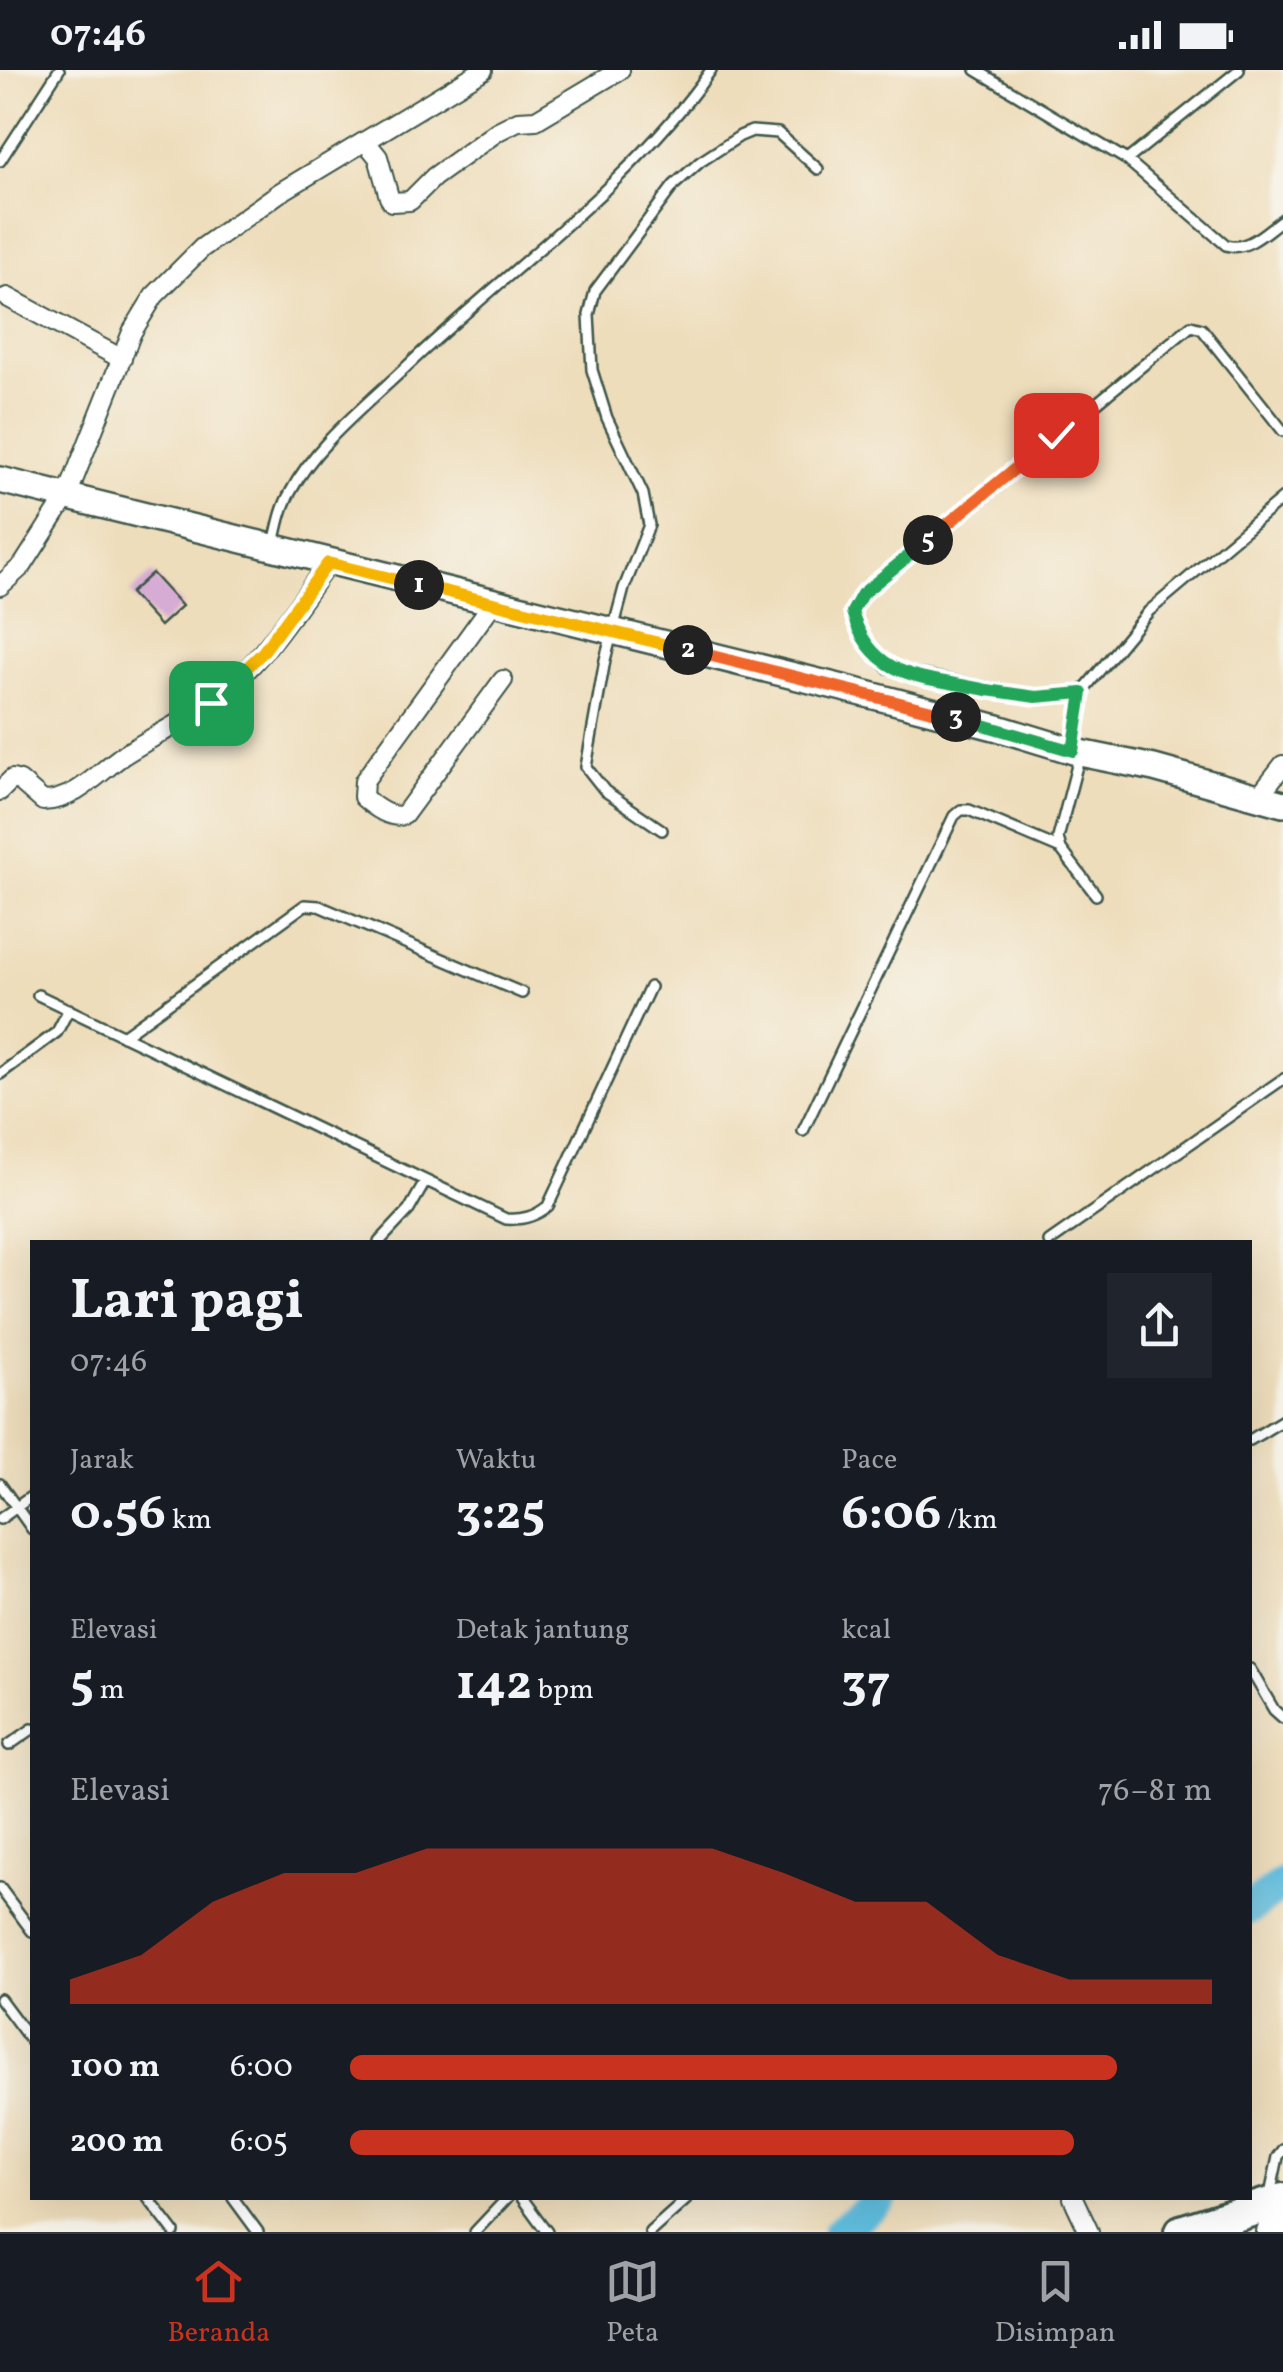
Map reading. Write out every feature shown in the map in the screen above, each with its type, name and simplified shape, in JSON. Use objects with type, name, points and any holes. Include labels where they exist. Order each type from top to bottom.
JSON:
[{"type":"highway","points":[[1181,2232],[1277,2217]]},
{"type":"street","points":[[0,586],[24,564],[67,496],[132,332],[154,296],[202,248],[279,193],[483,70]]},
{"type":"street","points":[[365,141],[378,157],[389,197],[401,204],[410,201],[434,177],[498,131],[518,121],[536,120],[620,70]]},
{"type":"street","points":[[7,296],[122,359]]},
{"type":"street","points":[[0,480],[998,728],[1270,800],[1283,765]]},
{"type":"street","points":[[0,791],[12,780],[20,781],[44,801],[56,801],[76,792],[121,757],[211,703],[263,652],[328,563]]},
{"type":"street","points":[[493,603],[364,781],[363,797],[386,813],[404,815],[503,680]]},
{"type":"street","points":[[1074,2200],[1089,2232]]},
{"type":"lane","points":[[0,161],[59,70]]},
{"type":"lane","points":[[272,549],[290,493],[324,448],[426,347],[631,164],[680,113],[710,70]]},
{"type":"lane","points":[[976,70],[1127,160],[1226,245],[1244,246],[1282,220]]},
{"type":"lane","points":[[1127,160],[1239,70]]},
{"type":"lane","points":[[662,830],[605,791],[586,767],[624,588],[648,525],[642,494],[607,418],[592,370],[588,315],[595,290],[674,185],[740,136],[752,131],[778,134],[818,170]]},
{"type":"lane","points":[[1082,693],[1036,697],[994,692],[888,668],[871,654],[858,634],[852,612],[862,594],[1186,328],[1196,325],[1202,329],[1283,431]]},
{"type":"lane","points":[[1096,895],[1061,848],[1058,838],[1077,752],[1082,693],[1149,611],[1283,498]]},
{"type":"lane","points":[[803,1131],[954,816],[969,810],[1061,848]]},
{"type":"lane","points":[[123,1036],[305,905],[318,906],[522,993]]},
{"type":"lane","points":[[38,995],[425,1182],[506,1219],[518,1220],[548,1206],[650,987]]},
{"type":"lane","points":[[0,1074],[57,1032],[70,1009]]},
{"type":"lane","points":[[1052,1240],[1283,1079]]},
{"type":"lane","points":[[381,1240],[409,1210],[425,1182]]},
{"type":"lane","points":[[1252,1439],[1283,1420]]},
{"type":"lane","points":[[0,1484],[30,1526]]},
{"type":"lane","points":[[0,1519],[30,1497]]},
{"type":"lane","points":[[1252,1672],[1283,1718]]},
{"type":"lane","points":[[10,1745],[30,1730]]},
{"type":"lane","points":[[0,1888],[30,1928]]},
{"type":"lane","points":[[0,1999],[30,2039]]},
{"type":"lane","points":[[1277,2217],[1278,2157],[1283,2150]]},
{"type":"lane","points":[[150,2200],[174,2232]]},
{"type":"lane","points":[[234,2200],[258,2232]]},
{"type":"lane","points":[[475,2232],[505,2200]]},
{"type":"lane","points":[[523,2200],[547,2232]]},
{"type":"lane","points":[[650,2232],[686,2200]]},
{"type":"building","points":[[152,573],[182,606],[160,626],[130,593]]},
{"type":"waterway","points":[[1252,1907],[1283,1884]]},
{"type":"waterway","points":[[838,2232],[879,2200]]},
{"type":"route","points":[[211,703],[263,652],[328,563],[846,689],[1073,751],[1082,693],[1036,697],[994,692],[888,668],[871,654],[858,634],[852,612],[862,594],[1056,435]]}]
